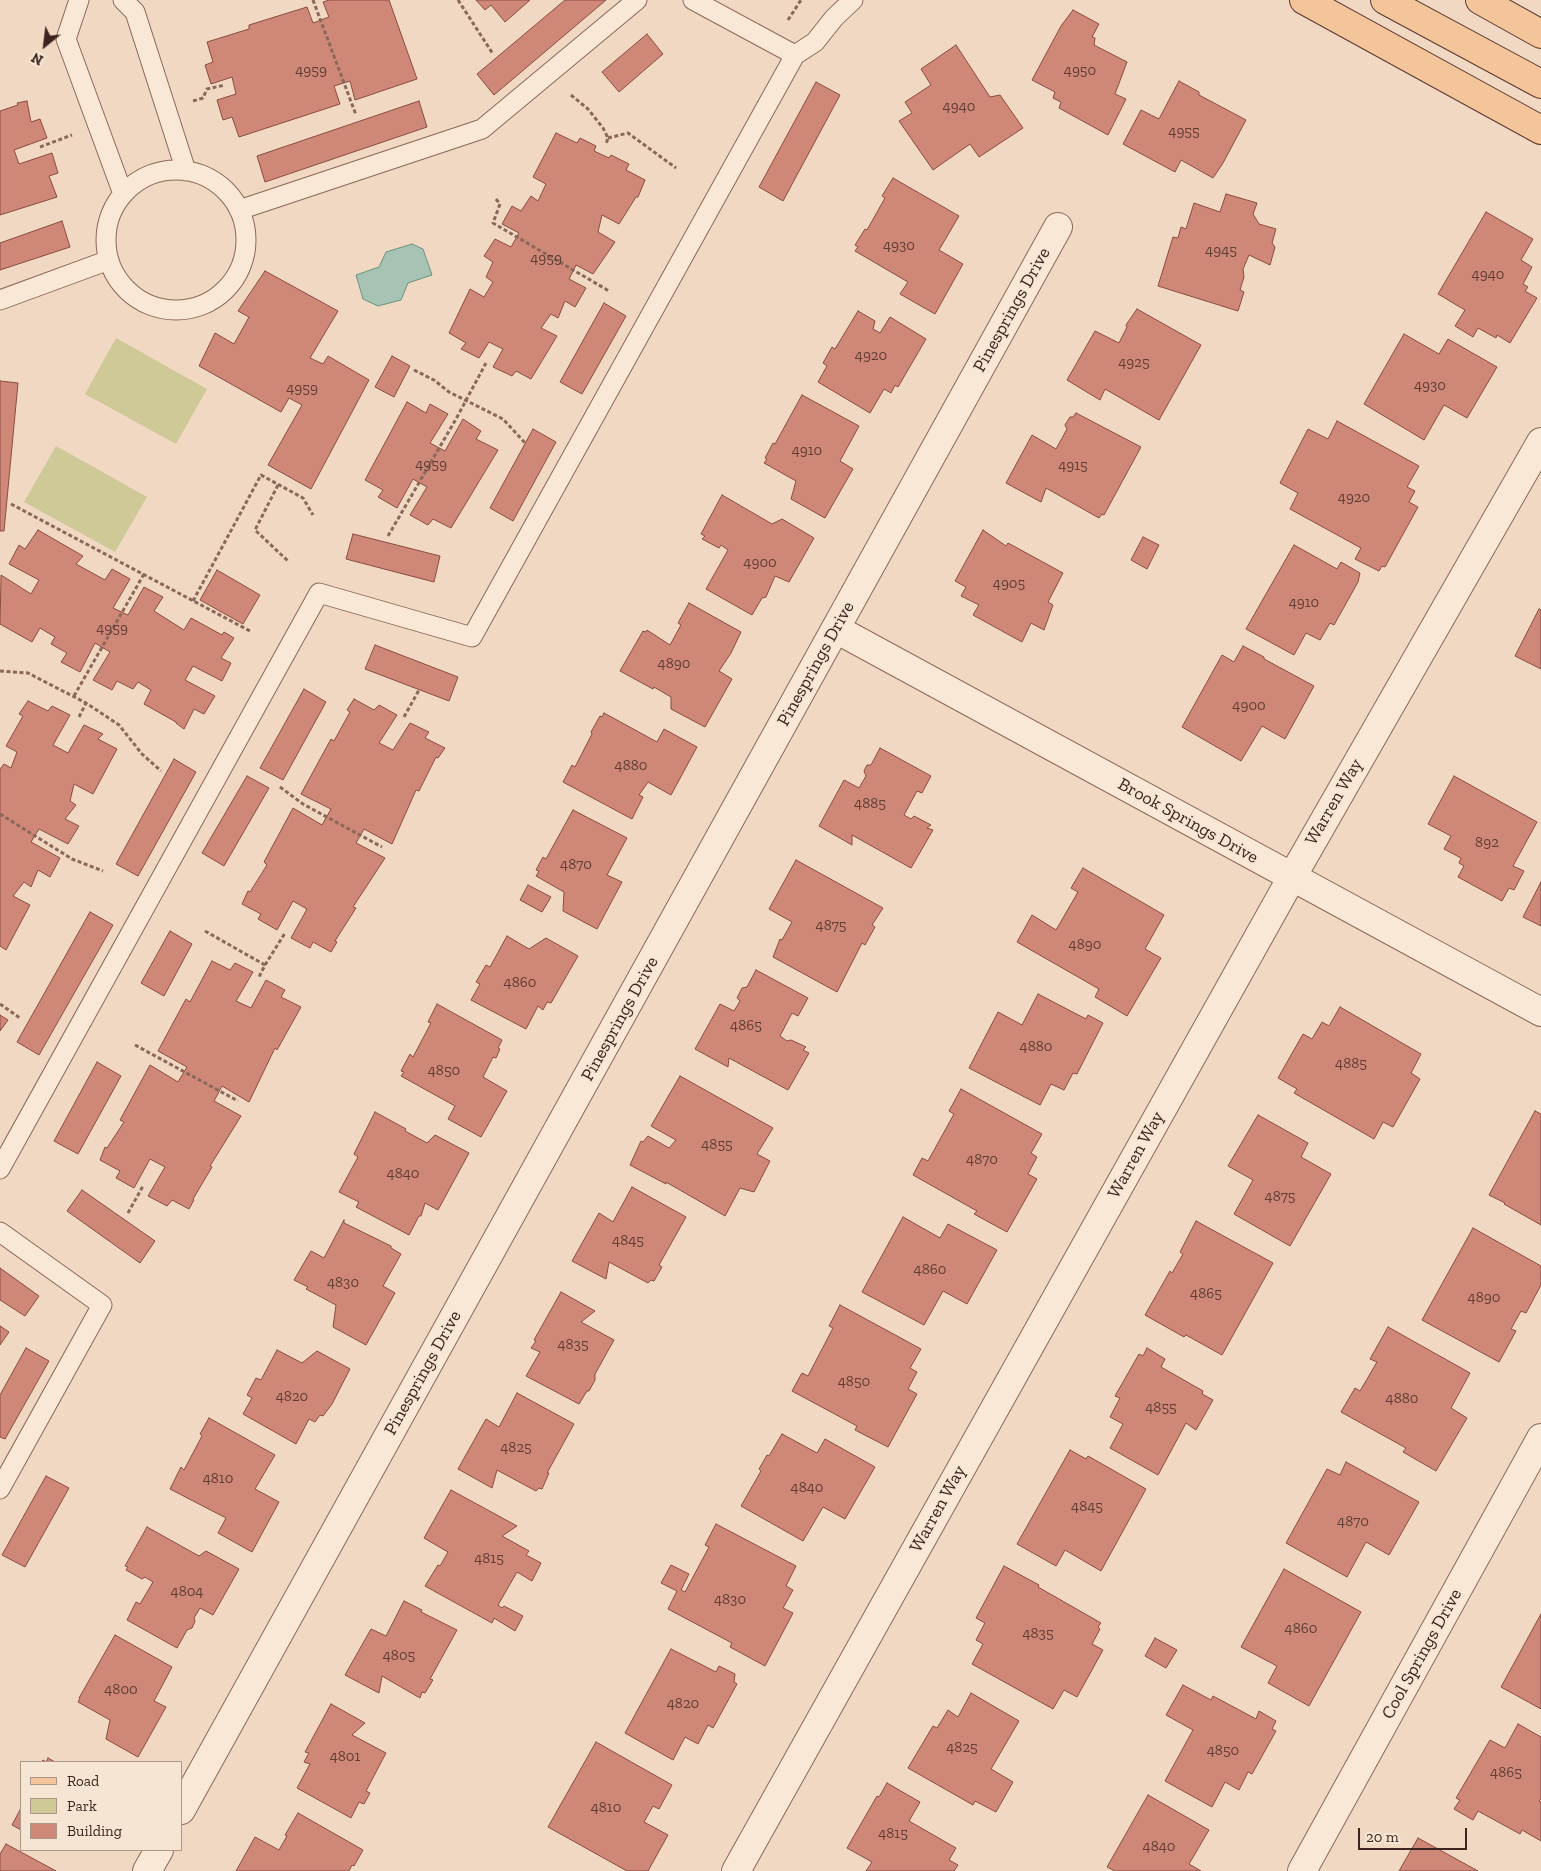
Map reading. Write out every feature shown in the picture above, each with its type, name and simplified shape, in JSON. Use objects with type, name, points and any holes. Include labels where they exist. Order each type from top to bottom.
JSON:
[{"type":"main road","points":[[1304,0],[1541,130]]},
{"type":"main road","points":[[1385,0],[1541,84]]},
{"type":"main road","points":[[1480,0],[1541,34]]},
{"type":"street","name":"Pinesprings Drive","points":[[182,1808],[1058,227]]},
{"type":"street","name":"Warren Way","points":[[736,1871],[1292,877],[1534,470],[1541,442]]},
{"type":"street","name":"Brook Springs Drive","points":[[836,629],[1541,1012]]},
{"type":"street","name":"Cool Springs Drive","points":[[1302,1871],[1541,1438]]},
{"type":"street","points":[[148,1871],[158,1851]]},
{"type":"lane","points":[[79,0],[66,39],[123,194]]},
{"type":"lane","points":[[123,0],[135,12],[186,171]]},
{"type":"lane","points":[[240,210],[482,130],[637,0]]},
{"type":"lane","points":[[693,0],[794,55]]},
{"type":"lane","points":[[0,1169],[319,593],[472,637],[794,55],[815,42],[834,18],[853,0]]},
{"type":"lane","points":[[163,171],[186,171],[208,178],[226,191],[240,210],[246,232],[245,255],[236,276],[222,294],[202,306],[179,310],[156,307],[136,297],[119,281],[109,260],[106,237],[111,214],[123,194],[141,180],[163,171]]},
{"type":"lane","points":[[0,300],[109,260]]},
{"type":"lane","points":[[0,1232],[102,1305],[0,1489]]},
{"type":"path","points":[[313,0],[356,116]]},
{"type":"path","points":[[458,0],[493,54]]},
{"type":"path","points":[[784,25],[800,0]]},
{"type":"path","points":[[193,101],[203,98],[207,89],[226,86]]},
{"type":"path","points":[[570,95],[588,109],[602,128],[608,138],[606,144]]},
{"type":"path","points":[[40,147],[75,134]]},
{"type":"path","points":[[608,138],[628,134],[676,168]]},
{"type":"path","points":[[496,199],[500,204],[493,223],[609,291]]},
{"type":"path","points":[[388,536],[486,363]]},
{"type":"path","points":[[414,370],[434,380],[449,392],[503,419],[526,444]]},
{"type":"path","points":[[193,601],[261,475],[303,498],[313,515]]},
{"type":"path","points":[[278,485],[255,530],[288,561]]},
{"type":"path","points":[[11,504],[250,631]]},
{"type":"path","points":[[74,696],[144,574]]},
{"type":"path","points":[[0,671],[28,673],[86,703],[119,725],[142,754],[161,771]]},
{"type":"path","points":[[404,717],[419,690]]},
{"type":"path","points":[[78,718],[86,703]]},
{"type":"path","points":[[280,787],[303,804],[382,847]]},
{"type":"path","points":[[0,814],[72,860],[103,871]]},
{"type":"path","points":[[205,931],[266,965]]},
{"type":"path","points":[[259,977],[285,933]]},
{"type":"path","points":[[0,1004],[20,1018]]},
{"type":"path","points":[[135,1045],[238,1101]]},
{"type":"path","points":[[128,1213],[143,1186]]},
{"type":"green space","points":[[116,338],[207,389],[176,444],[85,394]]},
{"type":"green space","points":[[56,446],[147,497],[115,552],[24,502]]},
{"type":"shaded area","points":[[412,244],[423,249],[432,275],[408,283],[401,300],[378,306],[363,299],[356,275],[379,267],[386,252]]},
{"type":"building","points":[[329,0],[389,0],[417,79],[355,100],[350,81],[334,86],[340,104],[239,137],[232,117],[223,120],[217,100],[236,94],[232,77],[211,84],[205,65],[213,62],[207,42],[249,29],[249,25],[307,7],[313,23],[329,17],[323,2]]},
{"type":"building","points":[[476,0],[530,0],[505,22],[491,5],[485,10]]},
{"type":"building","points":[[565,0],[606,0],[494,95],[477,74]]},
{"type":"building","points":[[1073,10],[1099,24],[1092,37],[1095,38],[1094,45],[1127,62],[1115,94],[1126,99],[1108,135],[1059,108],[1061,102],[1053,98],[1055,92],[1032,80],[1061,26]]},
{"type":"building","points":[[647,34],[663,54],[619,92],[602,72]]},
{"type":"building","points":[[956,45],[990,97],[1000,95],[1023,128],[979,157],[970,144],[933,170],[899,121],[912,113],[905,102],[931,85],[921,69]]},
{"type":"building","points":[[1179,81],[1199,92],[1199,95],[1246,120],[1213,178],[1181,160],[1175,172],[1123,144],[1141,110],[1159,119]]},
{"type":"building","points":[[816,82],[840,95],[783,201],[759,187]]},
{"type":"building","points":[[27,101],[31,122],[40,119],[47,138],[14,150],[19,164],[52,153],[58,173],[49,176],[57,197],[0,215],[0,111],[18,105],[17,103]]},
{"type":"building","points":[[419,101],[427,127],[265,182],[257,156]]},
{"type":"building","points":[[556,133],[577,143],[580,138],[596,146],[594,151],[609,158],[611,155],[629,164],[626,170],[645,180],[638,197],[636,197],[619,224],[602,215],[598,232],[615,242],[593,274],[576,265],[569,279],[586,288],[575,307],[565,301],[558,318],[551,314],[541,328],[557,336],[531,379],[516,371],[512,376],[493,367],[503,349],[489,342],[479,358],[461,349],[466,343],[449,333],[470,289],[484,297],[493,282],[486,277],[493,262],[484,256],[495,239],[511,247],[519,233],[502,224],[512,206],[521,211],[531,196],[538,201],[546,184],[533,177]]},
{"type":"building","points":[[893,178],[959,216],[939,250],[963,264],[935,314],[900,294],[908,282],[855,251],[858,247],[855,245],[865,229],[867,230],[885,198],[882,196]]},
{"type":"building","points":[[1226,194],[1257,203],[1253,214],[1259,224],[1276,229],[1272,243],[1275,247],[1270,265],[1249,255],[1243,269],[1244,277],[1240,290],[1244,292],[1238,311],[1158,286],[1173,237],[1178,238],[1181,227],[1186,229],[1194,203],[1220,212]]},
{"type":"building","points":[[1486,212],[1533,239],[1521,260],[1532,267],[1523,284],[1528,287],[1525,291],[1537,298],[1510,343],[1497,335],[1496,338],[1478,328],[1473,337],[1455,326],[1465,310],[1438,294]]},
{"type":"building","points":[[62,221],[70,247],[0,270],[0,243]]},
{"type":"building","points":[[265,271],[338,311],[310,358],[323,364],[328,356],[369,380],[311,489],[268,465],[302,405],[289,398],[281,412],[199,366],[215,333],[234,344],[249,317],[238,311]]},
{"type":"building","points":[[604,303],[626,316],[582,394],[560,382]]},
{"type":"building","points":[[1137,309],[1201,345],[1159,420],[1105,389],[1100,400],[1067,380],[1095,331],[1119,343],[1127,327],[1126,325]]},
{"type":"building","points":[[858,311],[875,321],[873,329],[880,333],[890,317],[926,339],[898,387],[895,385],[891,393],[884,389],[870,413],[818,382],[827,366],[823,363],[832,347],[835,349]]},
{"type":"building","points":[[1404,334],[1439,354],[1448,339],[1497,367],[1467,418],[1444,405],[1424,440],[1364,404]]},
{"type":"building","points":[[392,356],[410,366],[394,397],[375,387]]},
{"type":"building","points":[[0,381],[18,383],[4,531],[0,531]]},
{"type":"building","points":[[802,395],[859,426],[840,461],[853,469],[825,518],[791,499],[796,481],[764,463],[773,443],[775,444]]},
{"type":"building","points":[[407,402],[426,413],[430,404],[448,414],[430,443],[445,451],[463,419],[481,431],[476,439],[498,450],[451,528],[433,519],[428,525],[410,515],[427,487],[413,479],[397,508],[378,497],[383,490],[365,480]]},
{"type":"building","points":[[1076,413],[1141,447],[1104,515],[1102,514],[1099,518],[1046,488],[1041,502],[1006,483],[1032,435],[1056,449],[1067,429],[1065,425],[1070,417],[1073,417]]},
{"type":"building","points":[[1337,421],[1419,466],[1407,487],[1415,491],[1409,502],[1418,507],[1385,567],[1382,566],[1379,571],[1355,559],[1361,548],[1290,509],[1298,493],[1280,483],[1308,429],[1328,439]]},
{"type":"building","points":[[533,429],[556,442],[513,521],[490,508]]},
{"type":"building","points":[[722,495],[772,524],[782,519],[814,538],[789,582],[775,576],[766,597],[762,598],[752,615],[706,589],[728,550],[721,545],[719,548],[702,539],[705,536],[701,534]]},
{"type":"building","points":[[38,530],[83,556],[76,564],[105,580],[112,569],[130,579],[113,608],[128,615],[144,587],[163,597],[154,611],[184,630],[191,618],[222,635],[224,632],[234,638],[221,658],[231,663],[222,681],[193,666],[185,680],[215,696],[204,714],[194,709],[184,729],[176,722],[144,704],[151,690],[138,682],[133,689],[117,681],[112,690],[93,680],[110,652],[95,643],[80,672],[61,662],[67,653],[51,644],[55,637],[40,628],[32,642],[0,624],[1,575],[31,594],[39,580],[9,564],[19,545],[25,549]]},
{"type":"building","points":[[983,530],[1006,546],[1008,543],[1063,573],[1048,602],[1053,605],[1044,630],[1031,623],[1022,642],[973,615],[979,605],[961,596],[966,587],[955,581]]},
{"type":"building","points":[[353,534],[440,556],[434,582],[346,559]]},
{"type":"building","points":[[1143,537],[1159,545],[1147,569],[1131,560]]},
{"type":"building","points":[[1294,545],[1337,569],[1341,562],[1360,573],[1358,582],[1334,625],[1330,623],[1320,640],[1306,633],[1294,655],[1246,629]]},
{"type":"building","points":[[217,570],[260,595],[243,624],[200,600]]},
{"type":"building","points":[[689,603],[741,632],[731,653],[719,671],[732,679],[705,727],[671,709],[671,697],[620,671],[643,631],[646,632],[647,630],[670,645],[681,625],[678,623]]},
{"type":"building","points":[[1539,609],[1541,610],[1541,669],[1515,656]]},
{"type":"building","points":[[375,645],[458,677],[449,701],[365,669]]},
{"type":"building","points":[[1243,646],[1314,686],[1285,739],[1262,726],[1241,761],[1182,727],[1222,655],[1234,662]]},
{"type":"building","points":[[304,689],[326,702],[283,780],[260,768]]},
{"type":"building","points":[[354,699],[374,710],[379,705],[397,715],[379,743],[393,750],[410,723],[429,732],[425,738],[445,748],[438,758],[436,757],[419,791],[416,790],[392,844],[364,829],[356,843],[385,858],[353,907],[356,908],[335,941],[337,942],[331,952],[313,942],[310,948],[291,938],[307,909],[293,901],[277,930],[258,919],[261,914],[242,904],[248,891],[250,892],[267,865],[264,862],[293,808],[322,825],[331,809],[301,794],[331,739],[334,741],[350,712],[347,710]]},
{"type":"building","points":[[28,701],[48,711],[52,706],[70,715],[53,745],[68,753],[84,725],[103,734],[98,739],[117,749],[93,794],[74,784],[70,801],[76,805],[65,819],[79,826],[68,844],[39,829],[31,842],[60,858],[50,877],[38,870],[31,887],[24,882],[13,896],[30,905],[6,950],[0,946],[0,769],[4,764],[11,768],[17,752],[6,746],[23,716],[19,714]]},
{"type":"building","points":[[604,713],[657,742],[664,729],[697,747],[671,795],[648,782],[639,795],[643,797],[632,819],[563,782],[572,765],[575,767],[592,734],[591,732],[600,716],[602,717]]},
{"type":"building","points":[[880,748],[931,776],[922,793],[917,791],[904,815],[911,819],[914,816],[931,825],[927,828],[933,830],[911,868],[852,835],[852,845],[819,826],[844,780],[859,788],[866,776],[864,771],[867,765],[871,765]]},
{"type":"building","points":[[174,759],[196,772],[138,876],[116,864]]},
{"type":"building","points":[[247,776],[269,788],[224,866],[202,853]]},
{"type":"building","points":[[1454,776],[1537,822],[1513,866],[1524,871],[1514,890],[1509,888],[1502,901],[1458,877],[1464,866],[1459,863],[1461,858],[1444,849],[1451,836],[1428,824]]},
{"type":"building","points":[[573,810],[627,838],[607,875],[622,882],[597,929],[563,911],[564,892],[536,876],[539,871],[536,870],[543,857],[546,859]]},
{"type":"building","points":[[796,860],[883,908],[872,925],[875,927],[865,945],[862,943],[837,992],[773,957],[780,939],[782,940],[792,922],[769,909]]},
{"type":"building","points":[[1083,868],[1164,915],[1145,949],[1161,958],[1127,1016],[1095,997],[1099,989],[1017,942],[1032,915],[1056,930],[1078,892],[1071,888]]},
{"type":"building","points":[[1541,882],[1541,926],[1523,917]]},
{"type":"building","points":[[528,885],[551,897],[542,912],[520,900]]},
{"type":"building","points":[[90,912],[113,925],[39,1055],[17,1042]]},
{"type":"building","points":[[170,931],[192,944],[164,996],[141,983]]},
{"type":"building","points":[[507,936],[529,949],[546,938],[578,956],[551,1003],[547,1002],[543,1010],[538,1006],[526,1029],[471,1000],[480,984],[476,982],[486,965],[490,967]]},
{"type":"building","points":[[212,961],[230,970],[235,963],[253,972],[236,1001],[251,1008],[266,980],[285,990],[281,997],[301,1007],[277,1050],[275,1048],[249,1102],[222,1086],[214,1101],[241,1116],[210,1166],[212,1167],[189,1209],[172,1200],[167,1206],[148,1196],[165,1167],[150,1159],[134,1188],[116,1178],[120,1171],[100,1160],[105,1147],[107,1148],[124,1122],[120,1120],[150,1065],[178,1082],[187,1067],[158,1051],[186,999],[190,1002]]},
{"type":"building","points":[[756,970],[808,998],[798,1016],[792,1013],[780,1036],[787,1041],[791,1040],[806,1047],[803,1050],[809,1053],[788,1090],[729,1058],[728,1067],[695,1049],[720,1004],[734,1011],[740,1001],[737,998],[742,988],[747,987]]},
{"type":"building","points":[[1038,994],[1086,1019],[1088,1015],[1103,1023],[1077,1074],[1073,1073],[1064,1090],[1051,1084],[1040,1105],[969,1068],[998,1012],[1022,1025]]},
{"type":"building","points":[[437,1004],[502,1040],[496,1058],[493,1057],[483,1077],[507,1091],[481,1137],[448,1119],[455,1106],[401,1076],[404,1072],[401,1071],[410,1054],[413,1057],[431,1023],[428,1022]]},
{"type":"building","points":[[1340,1007],[1421,1054],[1411,1073],[1420,1079],[1393,1127],[1383,1122],[1374,1139],[1294,1093],[1297,1089],[1278,1078],[1303,1034],[1312,1039],[1322,1022],[1329,1026]]},
{"type":"building","points":[[0,1015],[8,1020],[0,1031]]},
{"type":"building","points":[[97,1062],[121,1076],[78,1154],[54,1141]]},
{"type":"building","points":[[680,1076],[773,1128],[757,1154],[770,1161],[754,1192],[740,1188],[725,1216],[666,1182],[666,1184],[630,1165],[641,1141],[643,1142],[648,1136],[669,1148],[676,1140],[651,1126]]},
{"type":"building","points":[[961,1089],[1042,1134],[1031,1153],[1037,1157],[1028,1174],[1037,1179],[1007,1232],[974,1214],[977,1211],[913,1175],[922,1158],[928,1161],[954,1114],[949,1111]]},
{"type":"building","points":[[1535,1111],[1541,1114],[1541,1225],[1489,1195]]},
{"type":"building","points":[[375,1112],[427,1143],[435,1135],[469,1153],[438,1210],[425,1203],[421,1216],[419,1216],[409,1235],[356,1207],[359,1202],[339,1192],[358,1157],[354,1154]]},
{"type":"building","points":[[1258,1115],[1308,1143],[1301,1157],[1331,1174],[1290,1246],[1234,1214],[1253,1180],[1228,1166]]},
{"type":"building","points":[[632,1187],[686,1217],[659,1265],[662,1267],[654,1281],[651,1280],[648,1283],[609,1262],[606,1279],[572,1261],[599,1213],[613,1222]]},
{"type":"building","points":[[82,1190],[155,1241],[140,1263],[67,1211]]},
{"type":"building","points":[[903,1217],[940,1238],[948,1224],[997,1250],[967,1304],[943,1291],[924,1325],[862,1292]]},
{"type":"building","points":[[344,1220],[344,1223],[391,1246],[391,1248],[401,1254],[383,1286],[395,1293],[366,1345],[333,1327],[336,1305],[306,1289],[308,1287],[294,1280],[311,1251],[324,1258]]},
{"type":"building","points":[[1196,1221],[1273,1263],[1222,1355],[1186,1335],[1184,1337],[1145,1315],[1170,1271],[1172,1273],[1183,1254],[1180,1252]]},
{"type":"building","points":[[1473,1228],[1541,1266],[1541,1285],[1526,1313],[1521,1311],[1511,1329],[1516,1331],[1499,1362],[1422,1320]]},
{"type":"building","points":[[0,1268],[39,1296],[25,1316],[0,1300]]},
{"type":"building","points":[[561,1292],[595,1311],[581,1322],[614,1340],[595,1374],[595,1380],[589,1391],[587,1391],[579,1404],[526,1376],[540,1352],[531,1348],[536,1341],[534,1340]]},
{"type":"building","points":[[840,1305],[921,1349],[910,1368],[917,1372],[908,1389],[917,1394],[888,1447],[855,1430],[857,1426],[792,1391],[802,1373],[808,1376],[833,1328],[829,1326]]},
{"type":"building","points":[[0,1326],[9,1332],[0,1345]]},
{"type":"building","points":[[1388,1327],[1470,1373],[1451,1408],[1467,1418],[1436,1471],[1403,1452],[1406,1448],[1341,1412],[1355,1388],[1360,1391],[1377,1362],[1370,1359]]},
{"type":"building","points":[[26,1348],[49,1361],[5,1439],[0,1437],[0,1395]]},
{"type":"building","points":[[1147,1348],[1165,1359],[1161,1367],[1203,1391],[1202,1394],[1213,1400],[1196,1430],[1186,1423],[1158,1475],[1110,1448],[1123,1424],[1110,1417],[1120,1398],[1115,1396],[1139,1354],[1143,1356]]},
{"type":"building","points":[[277,1350],[302,1363],[317,1351],[350,1369],[332,1404],[323,1416],[320,1415],[315,1422],[309,1419],[296,1444],[243,1414],[252,1398],[247,1395],[256,1378],[261,1380]]},
{"type":"building","points":[[517,1393],[574,1424],[547,1473],[549,1473],[542,1489],[539,1488],[536,1491],[497,1470],[492,1488],[458,1469],[486,1419],[499,1427]]},
{"type":"building","points":[[209,1418],[275,1455],[255,1489],[279,1502],[252,1552],[218,1533],[226,1518],[170,1489],[181,1467],[184,1470]]},
{"type":"building","points":[[782,1434],[817,1453],[825,1439],[875,1467],[845,1519],[823,1507],[803,1541],[741,1506],[761,1471],[759,1469]]},
{"type":"building","points":[[1070,1450],[1086,1459],[1088,1456],[1146,1489],[1101,1571],[1065,1550],[1056,1566],[1017,1544]]},
{"type":"building","points":[[1346,1462],[1419,1502],[1389,1555],[1366,1542],[1347,1577],[1286,1543],[1327,1469],[1340,1475]]},
{"type":"building","points":[[46,1476],[69,1488],[25,1567],[2,1555]]},
{"type":"building","points":[[451,1490],[517,1526],[502,1536],[529,1551],[526,1555],[541,1563],[532,1581],[517,1572],[498,1605],[502,1608],[504,1606],[523,1616],[515,1631],[494,1618],[492,1623],[425,1586],[448,1552],[424,1538]]},
{"type":"building","points":[[716,1524],[796,1566],[786,1586],[793,1590],[783,1608],[793,1613],[765,1666],[730,1647],[732,1643],[668,1609],[677,1591],[661,1583],[671,1565],[689,1574],[681,1590],[685,1592],[709,1547],[705,1545]]},
{"type":"building","points":[[147,1527],[199,1556],[206,1551],[239,1569],[213,1615],[200,1608],[194,1618],[195,1621],[192,1628],[187,1630],[177,1648],[127,1620],[136,1602],[140,1604],[153,1582],[145,1577],[142,1579],[126,1570],[128,1567],[125,1566]]},
{"type":"building","points":[[1004,1566],[1101,1623],[1092,1644],[1103,1650],[1077,1697],[1064,1690],[1053,1709],[972,1664],[983,1644],[976,1640],[985,1623],[976,1618]]},
{"type":"building","points":[[1284,1569],[1361,1612],[1309,1706],[1268,1683],[1277,1666],[1241,1647]]},
{"type":"building","points":[[404,1601],[457,1630],[430,1679],[433,1680],[425,1693],[422,1692],[420,1698],[382,1676],[379,1693],[345,1675],[371,1629],[386,1636]]},
{"type":"building","points":[[1541,1614],[1541,1709],[1501,1687]]},
{"type":"building","points":[[115,1635],[172,1667],[154,1701],[166,1707],[138,1757],[106,1739],[110,1720],[78,1702]]},
{"type":"building","points":[[1155,1638],[1177,1650],[1166,1668],[1145,1656]]},
{"type":"building","points":[[671,1649],[716,1672],[719,1666],[735,1674],[734,1682],[737,1684],[713,1728],[708,1725],[698,1744],[685,1737],[673,1760],[625,1733]]},
{"type":"building","points":[[1183,1685],[1211,1700],[1213,1696],[1256,1719],[1259,1711],[1276,1721],[1272,1729],[1276,1731],[1252,1774],[1248,1772],[1239,1790],[1225,1782],[1212,1807],[1165,1781],[1193,1730],[1166,1715]]},
{"type":"building","points":[[971,1693],[1019,1721],[991,1769],[1013,1782],[996,1812],[975,1801],[973,1805],[908,1768],[933,1726],[937,1728],[948,1710],[958,1717]]},
{"type":"building","points":[[331,1704],[365,1723],[352,1735],[386,1753],[366,1791],[370,1793],[364,1804],[359,1802],[351,1818],[297,1788],[310,1764],[304,1762],[309,1753],[305,1752]]},
{"type":"building","points":[[1518,1724],[1541,1737],[1541,1799],[1539,1801],[1541,1802],[1541,1841],[1522,1830],[1520,1834],[1478,1811],[1473,1820],[1454,1809],[1460,1800],[1456,1798],[1490,1740],[1505,1748]]},
{"type":"building","points":[[596,1742],[672,1785],[659,1809],[653,1806],[644,1822],[668,1835],[648,1871],[627,1871],[548,1827]]},
{"type":"building","points":[[887,1783],[920,1802],[909,1821],[956,1848],[949,1860],[958,1865],[954,1871],[866,1871],[872,1862],[847,1848],[877,1796],[879,1797]]},
{"type":"building","points":[[1148,1795],[1209,1830],[1189,1864],[1201,1871],[1115,1871],[1107,1867]]},
{"type":"building","points":[[20,1810],[20,1829],[12,1825]]},
{"type":"building","points":[[298,1813],[363,1850],[349,1871],[236,1871],[255,1837],[279,1850],[287,1836],[285,1835]]},
{"type":"building","points":[[1418,1838],[1478,1871],[1399,1871]]},
{"type":"building","points":[[6,1844],[56,1871],[0,1871],[0,1854]]}]
